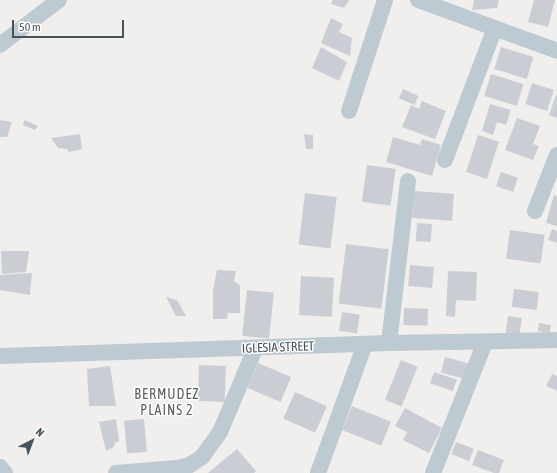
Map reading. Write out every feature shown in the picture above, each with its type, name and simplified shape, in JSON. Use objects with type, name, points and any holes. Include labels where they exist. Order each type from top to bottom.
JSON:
[{"type":"street","points":[[0,45],[59,0]]},
{"type":"street","points":[[349,111],[385,0]]},
{"type":"street","points":[[418,0],[557,51]]},
{"type":"street","points":[[445,160],[495,28]]},
{"type":"street","points":[[535,211],[557,155]]},
{"type":"street","points":[[389,343],[408,181]]},
{"type":"street","name":"IGLESIA STREET","points":[[0,356],[255,349],[389,343],[557,340]]},
{"type":"street","points":[[433,473],[485,342]]},
{"type":"street","points":[[318,473],[365,344]]},
{"type":"street","points":[[116,473],[177,468],[190,465],[202,457],[220,432],[255,349]]},
{"type":"street","points":[[0,467],[5,473]]},
{"type":"building","points":[[333,0],[349,1],[344,8],[331,4]]},
{"type":"building","points":[[474,0],[499,0],[497,8],[472,10]]},
{"type":"building","points":[[534,0],[555,0],[548,27],[528,22]]},
{"type":"building","points":[[331,18],[343,24],[339,32],[352,38],[350,56],[321,43]]},
{"type":"building","points":[[321,47],[347,62],[339,81],[312,68]]},
{"type":"building","points":[[501,47],[534,57],[527,79],[494,69]]},
{"type":"building","points":[[491,74],[524,84],[517,106],[484,96]]},
{"type":"building","points":[[532,83],[554,90],[547,111],[525,104]]},
{"type":"building","points":[[403,89],[419,96],[414,105],[399,98]]},
{"type":"building","points":[[556,95],[557,96],[557,118],[549,115]]},
{"type":"building","points":[[422,101],[446,111],[435,139],[402,127],[411,105],[419,109]]},
{"type":"building","points":[[490,104],[511,110],[506,125],[497,122],[493,135],[482,131]]},
{"type":"building","points":[[517,118],[540,126],[533,144],[539,146],[533,160],[505,150]]},
{"type":"building","points":[[0,120],[12,122],[7,137],[0,137]]},
{"type":"building","points":[[24,120],[38,126],[35,130],[23,125]]},
{"type":"building","points":[[80,134],[82,149],[69,152],[67,149],[58,148],[51,138]]},
{"type":"building","points":[[304,134],[313,135],[313,149],[306,149]]},
{"type":"building","points":[[478,135],[499,142],[487,179],[466,172]]},
{"type":"building","points":[[393,137],[420,145],[422,139],[441,145],[432,176],[386,162]]},
{"type":"building","points":[[367,165],[396,169],[391,206],[362,202]]},
{"type":"building","points":[[501,172],[518,178],[513,192],[496,186]]},
{"type":"building","points":[[414,191],[454,194],[452,221],[412,218]]},
{"type":"building","points":[[305,193],[337,197],[330,249],[299,245]]},
{"type":"building","points":[[554,195],[557,196],[557,226],[546,223]]},
{"type":"building","points":[[417,223],[432,224],[431,242],[416,241]]},
{"type":"building","points":[[552,229],[557,231],[557,243],[548,240]]},
{"type":"building","points":[[510,230],[545,235],[541,264],[506,259]]},
{"type":"building","points":[[346,244],[389,249],[381,309],[339,304]]},
{"type":"building","points":[[1,251],[29,251],[26,272],[2,274]]},
{"type":"building","points":[[410,265],[434,267],[432,288],[408,286]]},
{"type":"building","points":[[217,270],[236,271],[234,281],[240,285],[240,313],[228,313],[227,319],[213,319],[213,290]]},
{"type":"building","points":[[448,271],[477,272],[476,301],[456,300],[455,317],[446,316]]},
{"type":"building","points":[[32,273],[30,295],[0,290],[0,275]]},
{"type":"building","points":[[301,276],[334,278],[332,317],[299,315]]},
{"type":"building","points":[[514,289],[539,292],[537,310],[512,307]]},
{"type":"building","points":[[247,290],[274,293],[269,339],[242,336]]},
{"type":"building","points":[[166,297],[177,300],[186,316],[176,316]]},
{"type":"building","points":[[404,308],[428,309],[427,326],[403,325]]},
{"type":"building","points":[[342,312],[360,315],[357,334],[339,331]]},
{"type":"building","points":[[508,316],[522,318],[519,336],[505,334]]},
{"type":"building","points":[[539,323],[551,325],[550,333],[538,331]]},
{"type":"building","points":[[445,357],[468,363],[464,379],[441,372]]},
{"type":"building","points":[[401,360],[418,367],[402,407],[385,400]]},
{"type":"building","points":[[258,363],[291,377],[281,402],[247,388]]},
{"type":"building","points":[[199,365],[226,366],[225,402],[198,401]]},
{"type":"building","points":[[110,366],[116,406],[89,406],[87,369]]},
{"type":"building","points":[[434,372],[457,380],[453,391],[430,383]]},
{"type":"building","points":[[552,374],[557,376],[557,391],[546,386]]},
{"type":"building","points":[[295,392],[327,406],[315,433],[283,418]]},
{"type":"building","points":[[352,406],[391,422],[381,446],[342,430]]},
{"type":"building","points":[[405,408],[442,428],[429,453],[403,440],[407,432],[395,426]]},
{"type":"building","points":[[116,419],[119,441],[115,443],[114,447],[106,451],[99,422]]},
{"type":"building","points":[[144,419],[147,452],[127,454],[124,421]]},
{"type":"building","points":[[456,442],[474,449],[469,461],[451,454]]},
{"type":"building","points":[[237,449],[256,471],[254,473],[208,473]]},
{"type":"building","points":[[478,450],[504,460],[499,473],[494,473],[472,465]]},
{"type":"district","name":"BERMUDEZ PLAINS 2","points":[[167,402]]}]
